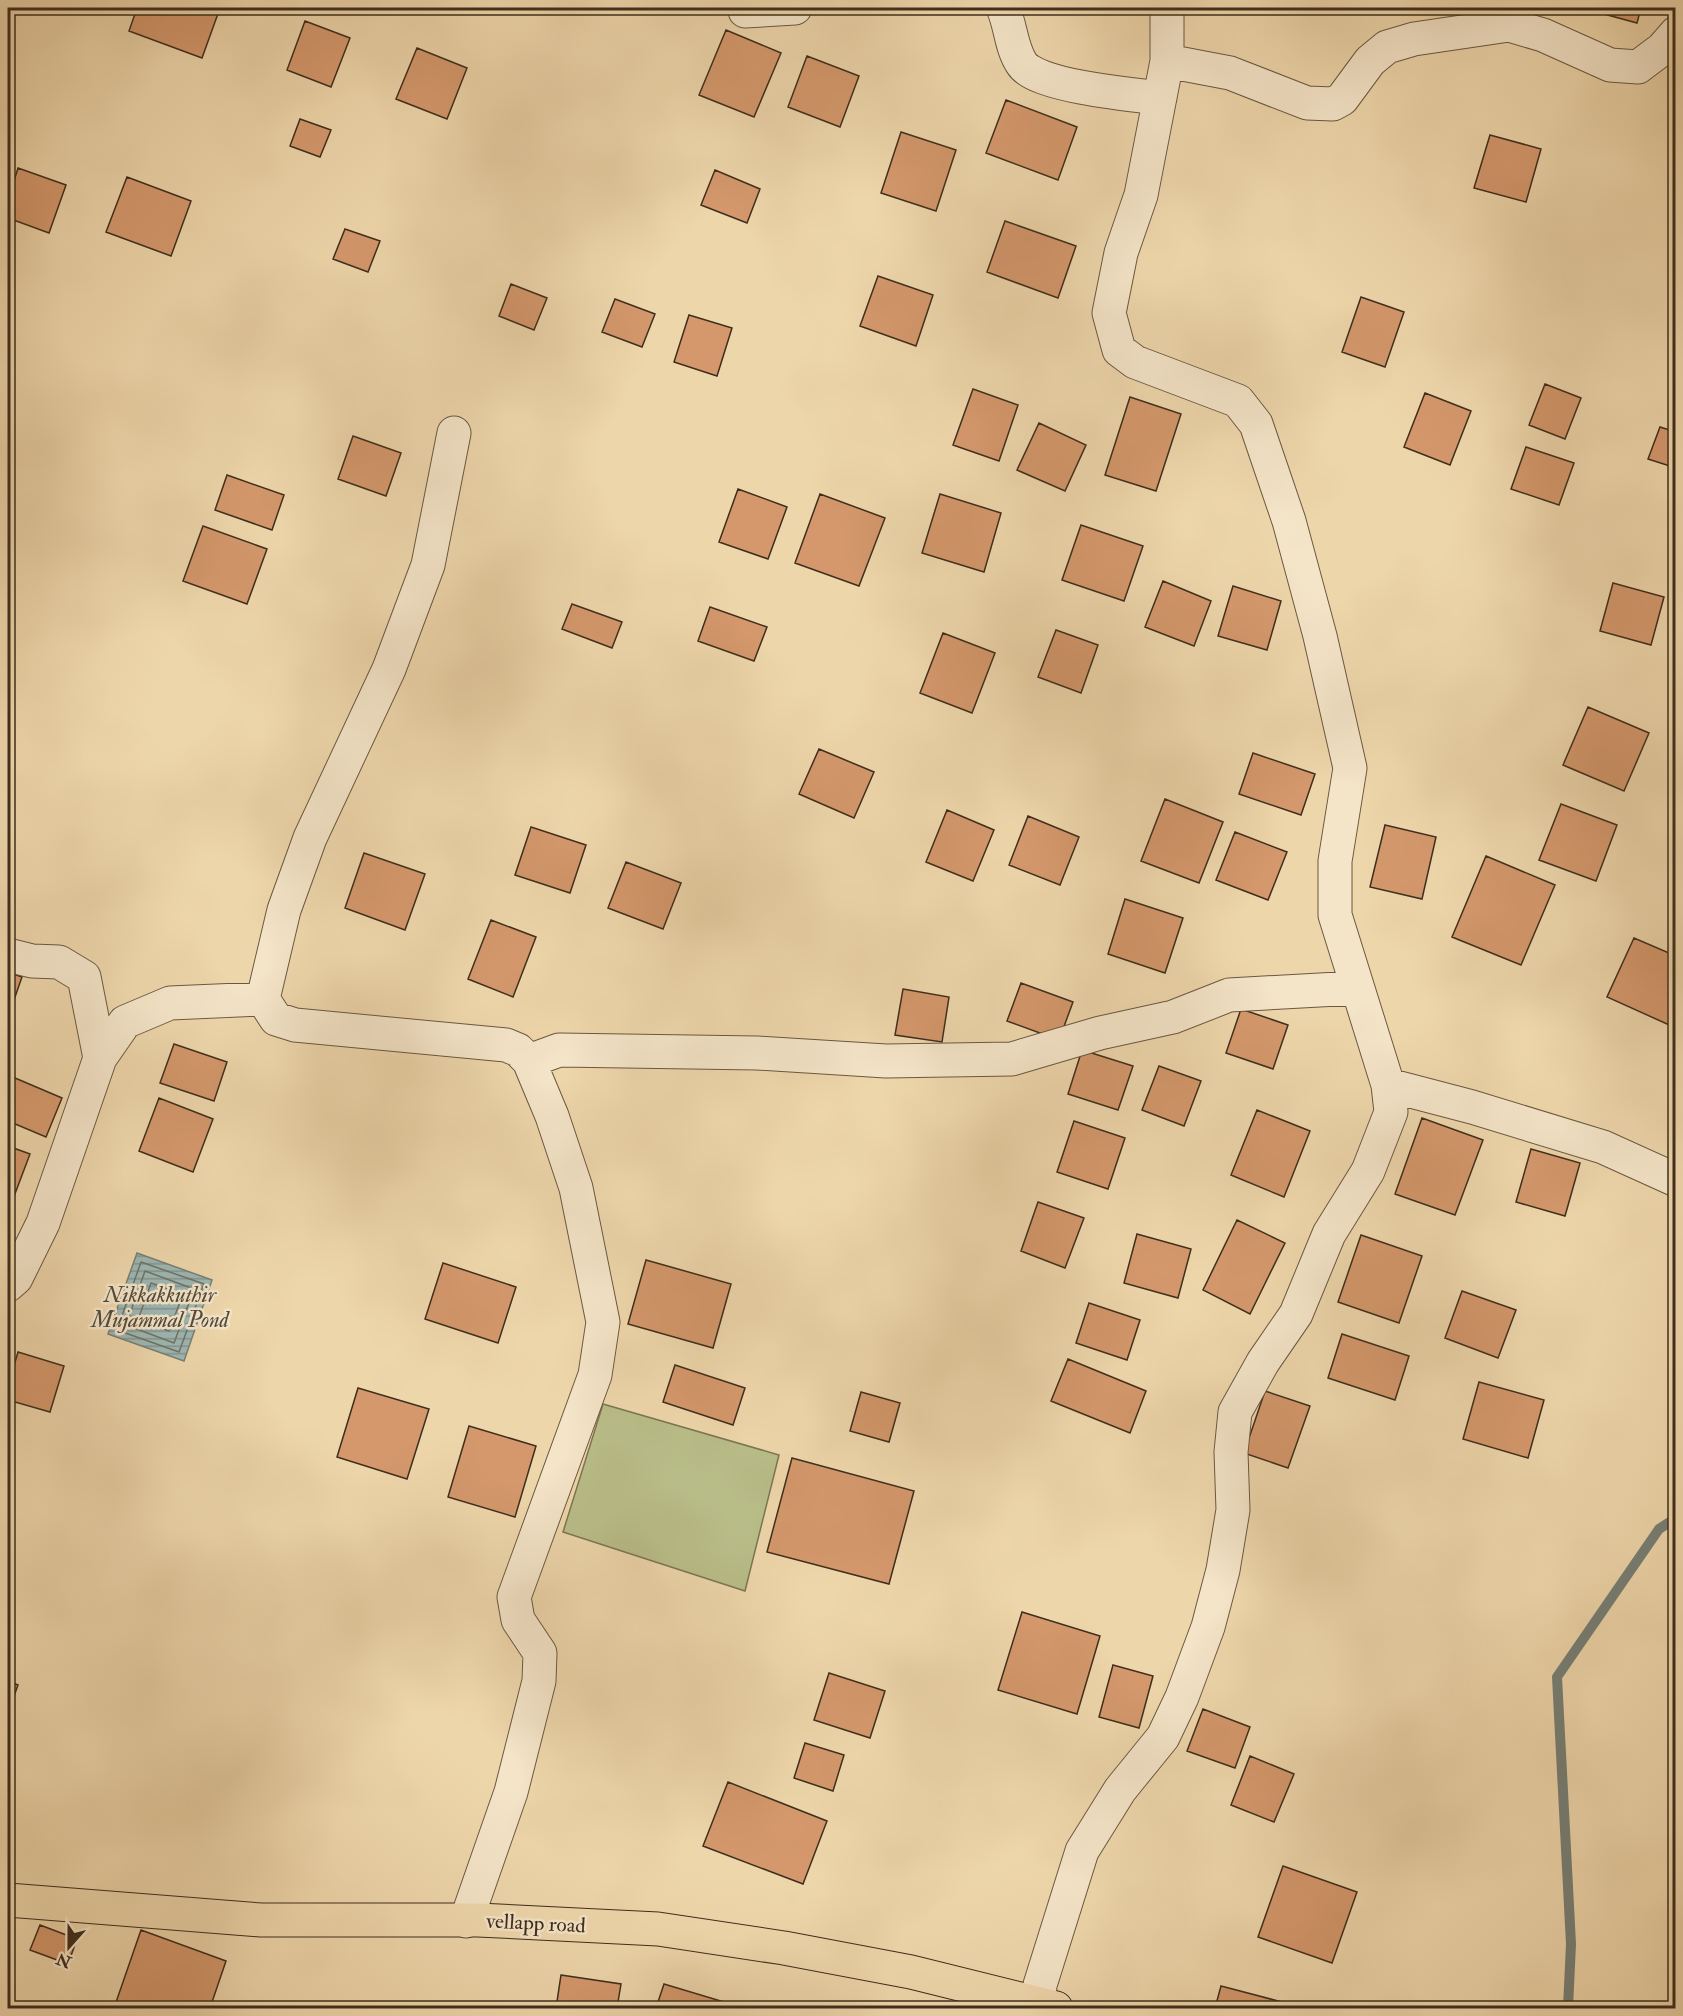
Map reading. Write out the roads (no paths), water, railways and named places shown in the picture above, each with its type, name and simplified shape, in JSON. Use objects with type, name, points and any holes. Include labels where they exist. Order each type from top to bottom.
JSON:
[{"type":"main road","name":"vellapp road","points":[[8,1900],[261,1920],[466,1921],[658,1929],[784,1948],[911,1972],[1048,2006]]},
{"type":"street","points":[[746,11],[795,8]]},
{"type":"street","points":[[1003,8],[1023,67],[1044,78],[1093,89],[1160,98]]},
{"type":"street","points":[[1048,2006],[1040,1985],[1082,1851],[1120,1790],[1163,1737],[1208,1627],[1223,1570],[1233,1509],[1231,1452],[1235,1412],[1263,1362],[1296,1314],[1329,1233],[1368,1171],[1391,1112],[1388,1085],[1335,915],[1335,861],[1350,768],[1320,636],[1289,521],[1256,424],[1238,401],[1135,362],[1119,350],[1109,313],[1121,253],[1141,195],[1160,98],[1167,61],[1167,8]]},
{"type":"street","points":[[1167,61],[1230,73],[1307,103],[1333,104],[1342,99],[1370,61],[1388,47],[1414,39],[1509,25],[1543,35],[1610,65],[1638,67],[1662,48],[1676,33]]},
{"type":"street","points":[[454,433],[428,565],[388,669],[310,838],[284,910],[263,999],[276,1020],[295,1025],[506,1045],[518,1050],[529,1061],[552,1116],[576,1188],[603,1322],[596,1375],[514,1597],[518,1620],[540,1653],[539,1681],[511,1792],[466,1921]]},
{"type":"street","points":[[8,955],[32,961],[58,962],[84,977],[100,1058]]},
{"type":"street","points":[[529,1061],[559,1050],[757,1053],[886,1061],[1012,1059],[1100,1033],[1173,1017],[1228,995],[1356,988]]},
{"type":"street","points":[[8,1285],[16,1278],[43,1223],[100,1058],[125,1022],[170,1003],[263,999]]},
{"type":"street","points":[[1388,1085],[1472,1107],[1603,1147],[1676,1180]]},
{"type":"water","name":"Nikkakkuthir Mujammal Pond","points":[[137,1253],[212,1280],[184,1361],[108,1334]]},
{"type":"waterway","points":[[1568,2008],[1571,1944],[1557,1677],[1659,1529],[1676,1518]]}]
